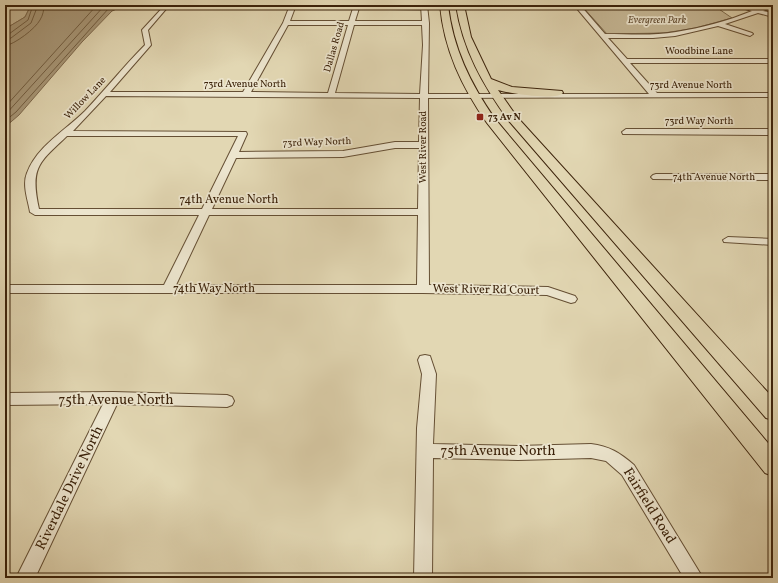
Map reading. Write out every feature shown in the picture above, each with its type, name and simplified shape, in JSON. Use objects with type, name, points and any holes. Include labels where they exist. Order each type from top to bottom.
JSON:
[{"type":"highway","points":[[444,5],[449,44],[458,67],[473,95],[502,136],[773,466]]},
{"type":"highway","points":[[460,5],[462,25],[467,43],[492,90],[520,128],[773,412]]},
{"type":"highway","points":[[492,90],[497,87],[507,90],[558,93]]},
{"type":"street","name":"Willow Lane","points":[[35,212],[29,181],[30,174],[39,160],[64,133],[83,117],[148,45],[148,38],[145,30],[164,8],[169,5]]},
{"type":"street","points":[[246,94],[286,23],[293,5]]},
{"type":"street","name":"Dallas Road","points":[[330,94],[357,5]]},
{"type":"street","name":"West River Road","points":[[423,289],[423,145],[426,45],[424,5]]},
{"type":"street","points":[[577,5],[654,95]]},
{"type":"street","points":[[735,5],[773,15]]},
{"type":"street","points":[[604,36],[664,35],[718,24],[773,5]]},
{"type":"street","points":[[286,23],[426,23]]},
{"type":"street","points":[[718,24],[750,34]]},
{"type":"street","name":"Woodbine Lane","points":[[625,61],[773,61]]},
{"type":"street","name":"73rd Avenue North","points":[[104,94],[473,95],[492,90],[608,95]]},
{"type":"street","name":"73rd Avenue North","points":[[558,93],[608,95],[773,95]]},
{"type":"street","name":"73rd Way North","points":[[626,132],[773,132]]},
{"type":"street","points":[[64,133],[243,134],[168,289]]},
{"type":"street","name":"73rd Way North","points":[[234,155],[343,154],[388,146],[423,145]]},
{"type":"street","name":"74th Avenue North","points":[[656,177],[773,177]]},
{"type":"street","name":"74th Avenue North","points":[[35,212],[423,212]]},
{"type":"street","points":[[728,240],[773,242]]},
{"type":"street","name":"74th Way North","points":[[5,289],[423,289]]},
{"type":"street","name":"West River Rd Court","points":[[423,289],[548,290],[571,299]]},
{"type":"street","name":"75th Avenue North","points":[[425,360],[429,374],[425,451],[518,453],[590,451]]},
{"type":"street","name":"75th Avenue North","points":[[5,399],[113,398],[227,401]]},
{"type":"street","name":"Riverdale Drive North","points":[[25,578],[113,398]]},
{"type":"street","points":[[423,578],[425,451]]},
{"type":"street","name":"Fairfield Road","points":[[590,451],[602,452],[612,456],[628,470],[694,578]]},
{"type":"green space","points":[[5,5],[31,5],[25,17],[10,26],[5,32]]},
{"type":"green space","points":[[361,5],[420,5],[421,10],[360,9]]},
{"type":"green space","name":"Evergreen Park","points":[[581,5],[713,5],[732,18],[696,28],[664,33],[607,34]]},
{"type":"water","points":[[31,5],[126,5],[112,11],[82,42],[19,115],[5,127],[5,32],[10,26],[25,17]]},
{"type":"place","name":"73 Av N","points":[[480,117]]}]
